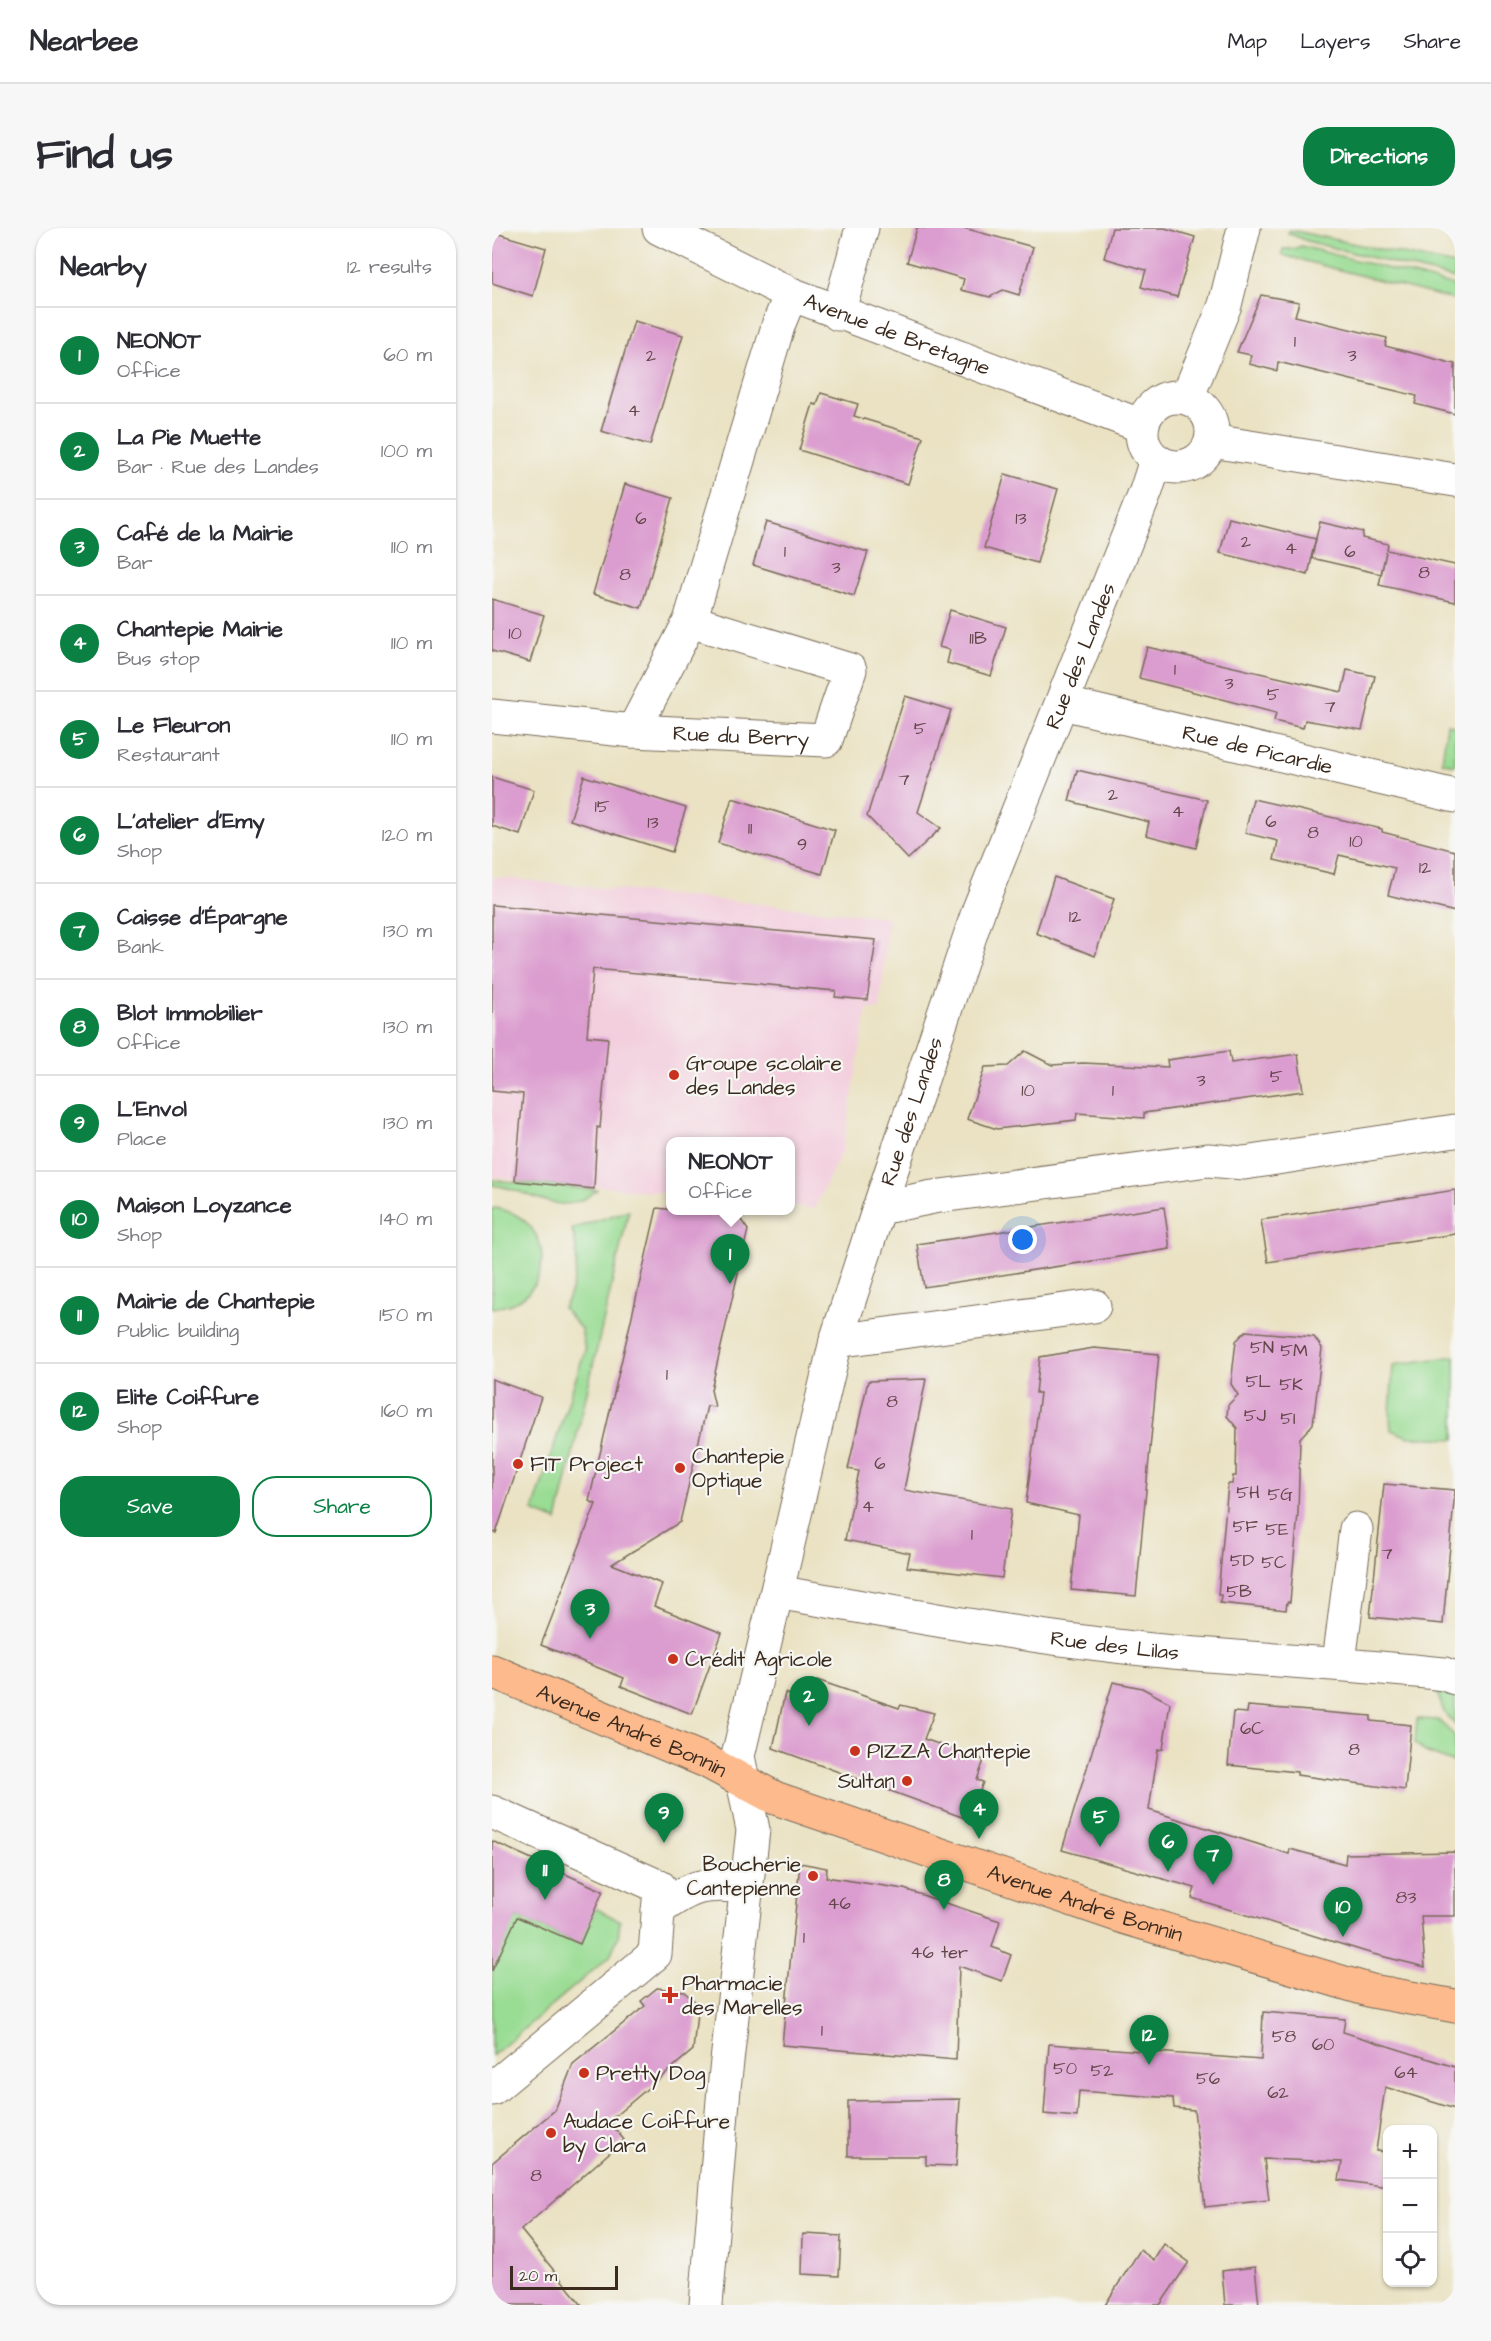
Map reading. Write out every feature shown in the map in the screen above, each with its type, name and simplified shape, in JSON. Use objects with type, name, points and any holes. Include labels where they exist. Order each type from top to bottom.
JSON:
[{"type":"main road","name":"Avenue André Bonnin","points":[[492,1671],[706,1761],[743,1783],[775,1798],[1126,1918],[1372,1991],[1455,2006]]},
{"type":"street","name":"Avenue de Bretagne","points":[[659,228],[790,294],[838,314],[1142,426]]},
{"type":"street","points":[[838,314],[862,228]]},
{"type":"street","points":[[1187,398],[1226,305],[1244,228]]},
{"type":"street","name":"Rue du Berry","points":[[633,731],[690,621],[779,323],[790,294]]},
{"type":"street","points":[[1175,396],[1187,398],[1198,403],[1206,412],[1213,432],[1212,441],[1206,453],[1194,464],[1166,466],[1156,460],[1146,448],[1142,426],[1146,415],[1156,404],[1175,396]]},
{"type":"street","points":[[1212,441],[1455,480]]},
{"type":"street","name":"Rue des Landes","points":[[706,2305],[724,2088],[753,1830],[738,1756],[836,1341],[979,909],[1156,460]]},
{"type":"street","name":"Rue du Berry","points":[[492,716],[633,731],[826,740],[850,670],[690,621]]},
{"type":"street","name":"Rue de Picardie","points":[[1062,702],[1455,796]]},
{"type":"street","points":[[879,1208],[933,1197],[1208,1161],[1244,1163],[1455,1131]]},
{"type":"street","points":[[836,1341],[1094,1306]]},
{"type":"street","points":[[1339,1662],[1356,1529]]},
{"type":"street","name":"Rue des Lilas","points":[[777,1592],[1029,1633],[1161,1650],[1339,1662],[1444,1674],[1455,1678]]},
{"type":"street","points":[[492,1812],[660,1887],[655,1954],[492,2089]]},
{"type":"street","points":[[658,1910],[676,1897],[705,1884],[747,1887]]},
{"type":"shaded area","name":"Groupe scolaire des Landes","points":[[492,877],[888,917],[880,1009],[867,1009],[843,1149],[814,1209],[795,1207],[795,1137],[666,1137],[666,1193],[492,1177]]},
{"type":"green space","points":[[1290,230],[1455,265],[1455,279],[1307,241],[1288,233]]},
{"type":"green space","points":[[1301,246],[1455,286],[1455,300],[1282,255],[1283,249],[1294,249]]},
{"type":"green space","points":[[1447,724],[1455,726],[1455,765],[1442,762]]},
{"type":"green space","points":[[492,1180],[597,1190],[570,1204],[557,1204],[506,1187],[492,1185]]},
{"type":"green space","points":[[492,1209],[516,1215],[531,1227],[539,1243],[542,1260],[538,1277],[529,1292],[513,1303],[492,1308]]},
{"type":"green space","points":[[629,1210],[557,1521],[533,1511],[585,1350],[581,1329],[563,1308],[575,1279],[577,1260],[572,1229]]},
{"type":"green space","points":[[1455,1356],[1455,1439],[1409,1437],[1391,1430],[1393,1365]]},
{"type":"green space","points":[[1436,1689],[1455,1695],[1455,1725],[1444,1712]]},
{"type":"green space","points":[[1417,1719],[1438,1720],[1455,1736],[1455,1763],[1425,1752],[1415,1743]]},
{"type":"green space","points":[[595,1908],[620,1921],[618,1937],[610,1956],[492,2056],[492,1956],[517,1917],[580,1944]]},
{"type":"building","points":[[917,228],[964,228],[1033,247],[1019,295],[1003,290],[990,297],[961,290],[964,279],[907,262]]},
{"type":"building","points":[[1112,228],[1165,228],[1195,237],[1177,297],[1141,287],[1146,270],[1104,258]]},
{"type":"building","points":[[492,232],[546,248],[533,296],[492,283]]},
{"type":"building","points":[[1261,295],[1299,302],[1295,316],[1387,338],[1385,346],[1455,364],[1455,414],[1415,404],[1417,396],[1278,362],[1277,371],[1249,364],[1251,355],[1237,352]]},
{"type":"building","points":[[634,321],[683,335],[650,445],[601,431]]},
{"type":"building","points":[[821,393],[858,404],[854,416],[923,437],[908,484],[799,450],[813,404],[817,405]]},
{"type":"building","points":[[1005,474],[1058,489],[1037,563],[984,548]]},
{"type":"building","points":[[625,484],[673,498],[641,608],[593,594]]},
{"type":"building","points":[[1229,518],[1316,539],[1308,575],[1220,553]]},
{"type":"building","points":[[766,522],[868,552],[854,596],[753,565]]},
{"type":"building","points":[[1320,522],[1363,532],[1362,538],[1388,544],[1387,550],[1455,565],[1455,602],[1379,585],[1386,552],[1381,574],[1311,558]]},
{"type":"building","points":[[492,599],[544,615],[530,662],[492,651]]},
{"type":"building","points":[[950,610],[1006,627],[991,676],[947,663],[950,650],[939,647]]},
{"type":"building","points":[[1147,647],[1342,692],[1347,670],[1375,676],[1362,730],[1305,720],[1303,728],[1274,721],[1276,713],[1139,678]]},
{"type":"building","points":[[905,696],[951,710],[918,812],[941,828],[908,859],[867,816]]},
{"type":"building","points":[[1077,770],[1207,800],[1196,848],[1146,835],[1149,822],[1069,801]]},
{"type":"building","points":[[584,776],[686,808],[672,852],[570,820]]},
{"type":"building","points":[[492,777],[534,790],[520,835],[492,826]]},
{"type":"building","points":[[732,798],[835,830],[822,874],[718,843]]},
{"type":"building","points":[[1253,799],[1382,829],[1382,832],[1455,851],[1455,912],[1388,895],[1395,868],[1339,855],[1334,874],[1274,860],[1278,841],[1245,833]]},
{"type":"building","points":[[1054,877],[1114,899],[1095,956],[1036,933]]},
{"type":"building","points":[[492,905],[876,940],[867,1000],[835,997],[836,991],[593,969],[587,1036],[608,1038],[600,1128],[597,1127],[594,1189],[515,1181],[523,1094],[492,1091]]},
{"type":"building","points":[[1025,1051],[1052,1065],[1083,1063],[1168,1067],[1167,1060],[1229,1051],[1231,1063],[1298,1054],[1303,1091],[1144,1113],[1144,1118],[1077,1113],[1076,1120],[997,1129],[967,1119],[985,1067],[1008,1066]]},
{"type":"building","points":[[1455,1190],[1455,1234],[1268,1262],[1261,1220]]},
{"type":"building","points":[[1164,1207],[1170,1249],[924,1287],[917,1244]]},
{"type":"building","points":[[657,1208],[666,1209],[666,1215],[739,1217],[748,1230],[711,1390],[715,1407],[707,1406],[680,1522],[612,1564],[662,1584],[654,1606],[722,1633],[692,1714],[621,1686],[624,1678],[541,1645],[596,1504],[589,1501]]},
{"type":"building","points":[[1246,1331],[1314,1337],[1322,1348],[1313,1424],[1300,1438],[1298,1514],[1290,1602],[1287,1602],[1286,1610],[1220,1603],[1221,1595],[1218,1595],[1228,1484],[1232,1484],[1233,1476],[1236,1476],[1237,1428],[1227,1416],[1228,1405],[1238,1395],[1231,1384],[1236,1341]]},
{"type":"building","points":[[1094,1348],[1159,1354],[1136,1596],[1071,1590],[1079,1515],[1026,1503],[1040,1393],[1036,1393],[1040,1357]]},
{"type":"building","points":[[492,1379],[541,1397],[496,1533],[492,1532]]},
{"type":"building","points":[[926,1379],[904,1490],[1011,1509],[1002,1578],[907,1567],[910,1553],[845,1540],[859,1471],[848,1469],[868,1381]]},
{"type":"building","points":[[1384,1484],[1455,1490],[1443,1624],[1370,1617]]},
{"type":"building","points":[[817,1680],[899,1708],[901,1705],[934,1713],[924,1739],[984,1760],[977,1780],[983,1782],[970,1820],[773,1748],[785,1693],[810,1702]]},
{"type":"building","points":[[1113,1682],[1142,1688],[1170,1703],[1163,1749],[1158,1750],[1149,1810],[1289,1854],[1290,1849],[1345,1864],[1346,1854],[1455,1852],[1455,1916],[1421,1916],[1425,1967],[1373,1954],[1192,1898],[1195,1888],[1062,1850]]},
{"type":"building","points":[[1248,1706],[1371,1716],[1371,1721],[1411,1725],[1405,1790],[1297,1775],[1297,1772],[1228,1765],[1233,1712],[1247,1713]]},
{"type":"building","points":[[492,1841],[603,1891],[580,1944],[517,1917],[492,1971]]},
{"type":"building","points":[[800,1863],[827,1868],[826,1877],[904,1889],[1000,1921],[992,1947],[1011,1955],[1002,1981],[959,1966],[956,2060],[782,2045]]},
{"type":"building","points":[[657,1988],[683,1991],[698,2004],[693,2050],[609,2121],[624,2140],[521,2230],[582,2305],[492,2305],[492,2163],[555,2110],[573,2064],[645,2006],[641,2001]]},
{"type":"building","points":[[1263,2012],[1345,2019],[1343,2032],[1455,2067],[1455,2109],[1385,2087],[1376,2151],[1383,2152],[1383,2186],[1339,2180],[1342,2162],[1264,2159],[1269,2200],[1205,2207],[1194,2110],[1174,2108],[1173,2098],[1079,2091],[1077,2117],[1044,2114],[1049,2044],[1261,2060]]},
{"type":"building","points":[[960,2099],[956,2166],[926,2165],[926,2156],[848,2156],[848,2101]]},
{"type":"building","points":[[803,2234],[841,2236],[839,2276],[802,2274]]},
{"type":"building","points":[[1164,2244],[1189,2262],[1160,2305],[1105,2305],[1140,2250],[1154,2260]]},
{"type":"building","points":[[1255,2267],[1259,2305],[1225,2305],[1222,2271]]},
{"type":"place","name":"Groupe scolaire des Landes","points":[[674,1075]]},
{"type":"place","name":"NEONOT","points":[[730,1284]]},
{"type":"place","name":"FIT Project","points":[[518,1464]]},
{"type":"place","name":"Chantepie Optique","points":[[680,1468]]},
{"type":"place","name":"Café de la Mairie","points":[[590,1639]]},
{"type":"place","name":"Crédit Agricole","points":[[673,1659]]},
{"type":"place","name":"La Pie Muette","points":[[809,1726]]},
{"type":"place","name":"PIZZA Chantepie","points":[[855,1751]]},
{"type":"place","name":"Sultan","points":[[907,1781]]},
{"type":"place","name":"Chantepie Mairie","points":[[979,1839]]},
{"type":"place","name":"L'Envol","points":[[664,1843]]},
{"type":"place","name":"Le Fleuron","points":[[1100,1847]]},
{"type":"place","name":"L'atelier d'Emy","points":[[1168,1872]]},
{"type":"place","name":"Boucherie Cantepienne","points":[[813,1876]]},
{"type":"place","name":"Caisse d'Épargne","points":[[1213,1885]]},
{"type":"place","name":"Mairie de Chantepie","points":[[545,1900]]},
{"type":"place","name":"Blot Immobilier","points":[[944,1910]]},
{"type":"place","name":"Maison Loyzance","points":[[1343,1937]]},
{"type":"place","name":"Pharmacie des Marelles","points":[[670,1995]]},
{"type":"place","name":"Elite Coiffure","points":[[1149,2065]]},
{"type":"place","name":"Pretty Dog","points":[[584,2073]]},
{"type":"place","name":"Audace Coiffure by Clara","points":[[551,2133]]}]
